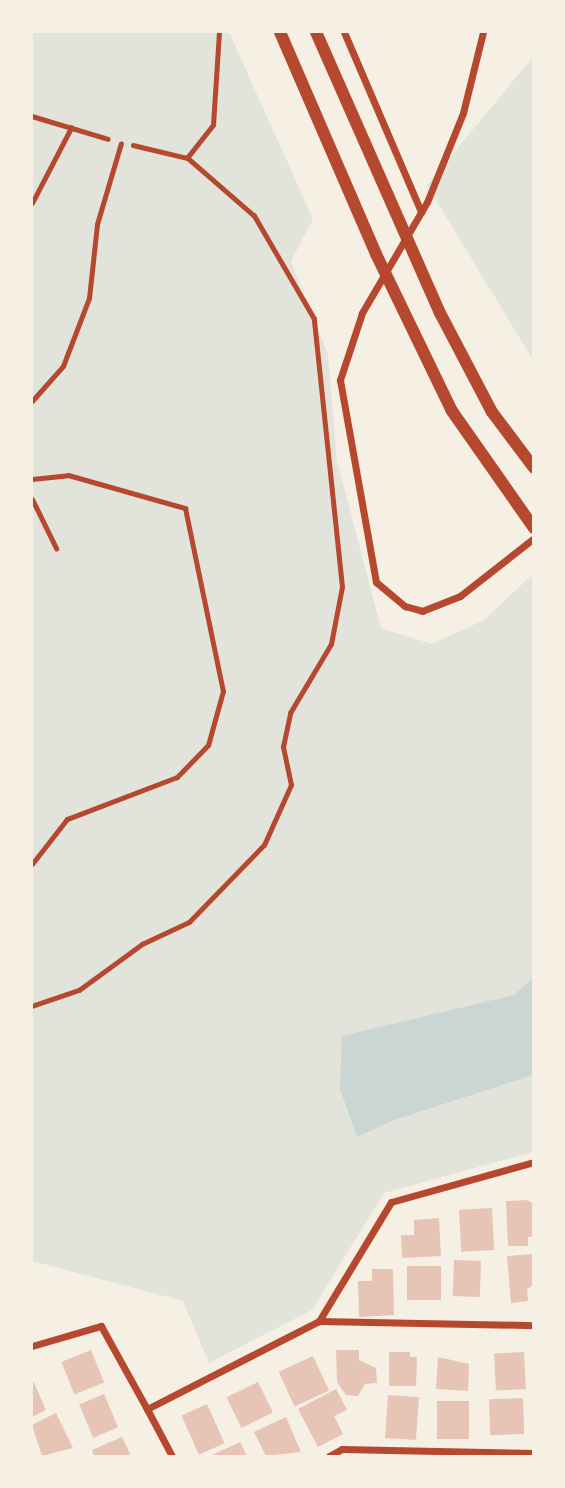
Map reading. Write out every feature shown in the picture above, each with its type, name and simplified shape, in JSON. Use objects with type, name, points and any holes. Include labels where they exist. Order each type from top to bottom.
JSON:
[{"type":"street","points":[[280,32],[376,254],[452,411],[534,528]]},
{"type":"street","points":[[316,32],[440,313],[492,412],[534,468]]},
{"type":"street","points":[[344,32],[421,212]]},
{"type":"street","points":[[484,32],[463,113],[421,212],[362,313],[340,380],[376,582],[405,606],[422,611],[460,596],[534,538]]},
{"type":"street","points":[[320,1321],[391,1202],[534,1162]]},
{"type":"street","points":[[147,1409],[320,1321],[534,1325]]},
{"type":"street","points":[[32,1346],[101,1326],[172,1457]]},
{"type":"street","points":[[329,1457],[342,1449],[534,1453]]},
{"type":"lane","points":[[32,401],[64,366],[89,299],[97,224],[121,143]]},
{"type":"lane","points":[[32,479],[68,475],[185,508],[223,691],[208,745],[177,777],[67,819],[32,864]]},
{"type":"lane","points":[[32,499],[56,548]]},
{"type":"path","points":[[187,158],[213,125],[219,32]]},
{"type":"path","points":[[32,116],[121,143],[187,158],[254,216],[314,318],[342,587],[331,644],[290,713],[283,747],[291,785],[264,845],[189,922],[142,944],[79,990],[32,1006]]},
{"type":"path","points":[[32,203],[71,128]]},
{"type":"shaded area","points":[[32,32],[229,32],[313,219],[291,261],[328,354],[337,461],[381,628],[432,644],[484,620],[533,574],[533,1152],[384,1193],[312,1310],[209,1363],[183,1301],[32,1261]]},
{"type":"shaded area","points":[[533,57],[533,360],[427,185]]},
{"type":"shaded area","points":[[533,978],[533,1075],[394,1120],[357,1137],[340,1089],[342,1036],[514,995]]},
{"type":"building","points":[[527,1200],[534,1204],[534,1237],[528,1237],[528,1246],[508,1246],[506,1201]]},
{"type":"building","points":[[492,1208],[494,1250],[461,1252],[459,1210]]},
{"type":"building","points":[[439,1218],[441,1256],[402,1258],[401,1235],[414,1235],[414,1220]]},
{"type":"building","points":[[533,1254],[534,1285],[527,1289],[528,1301],[511,1303],[507,1256]]},
{"type":"building","points":[[454,1260],[481,1261],[480,1297],[453,1296]]},
{"type":"building","points":[[407,1266],[441,1266],[441,1300],[407,1300]]},
{"type":"building","points":[[372,1269],[393,1269],[394,1315],[359,1317],[358,1281],[372,1281]]},
{"type":"building","points":[[91,1350],[104,1382],[74,1394],[61,1362]]},
{"type":"building","points":[[336,1350],[359,1350],[359,1360],[376,1368],[377,1383],[365,1384],[358,1396],[346,1395],[337,1382]]},
{"type":"building","points":[[389,1352],[410,1352],[410,1357],[417,1357],[416,1386],[389,1386]]},
{"type":"building","points":[[524,1352],[526,1389],[496,1391],[494,1354]]},
{"type":"building","points":[[313,1356],[329,1390],[295,1406],[279,1372]]},
{"type":"building","points":[[438,1357],[469,1364],[468,1391],[436,1389]]},
{"type":"building","points":[[32,1378],[46,1410],[32,1417]]},
{"type":"building","points":[[258,1382],[273,1413],[241,1428],[227,1397]]},
{"type":"building","points":[[336,1389],[347,1410],[334,1416],[343,1434],[318,1447],[298,1409]]},
{"type":"building","points":[[104,1394],[118,1427],[93,1438],[79,1405]]},
{"type":"building","points":[[388,1395],[419,1397],[416,1440],[385,1438]]},
{"type":"building","points":[[523,1398],[524,1434],[490,1435],[489,1399]]},
{"type":"building","points":[[437,1401],[469,1401],[469,1439],[437,1439]]},
{"type":"building","points":[[207,1404],[224,1443],[199,1455],[181,1415]]},
{"type":"building","points":[[56,1413],[73,1448],[42,1456],[32,1425]]},
{"type":"building","points":[[286,1417],[301,1452],[266,1456],[254,1432]]},
{"type":"building","points":[[122,1437],[131,1456],[94,1456],[92,1450]]},
{"type":"building","points":[[240,1442],[247,1456],[210,1456]]}]
